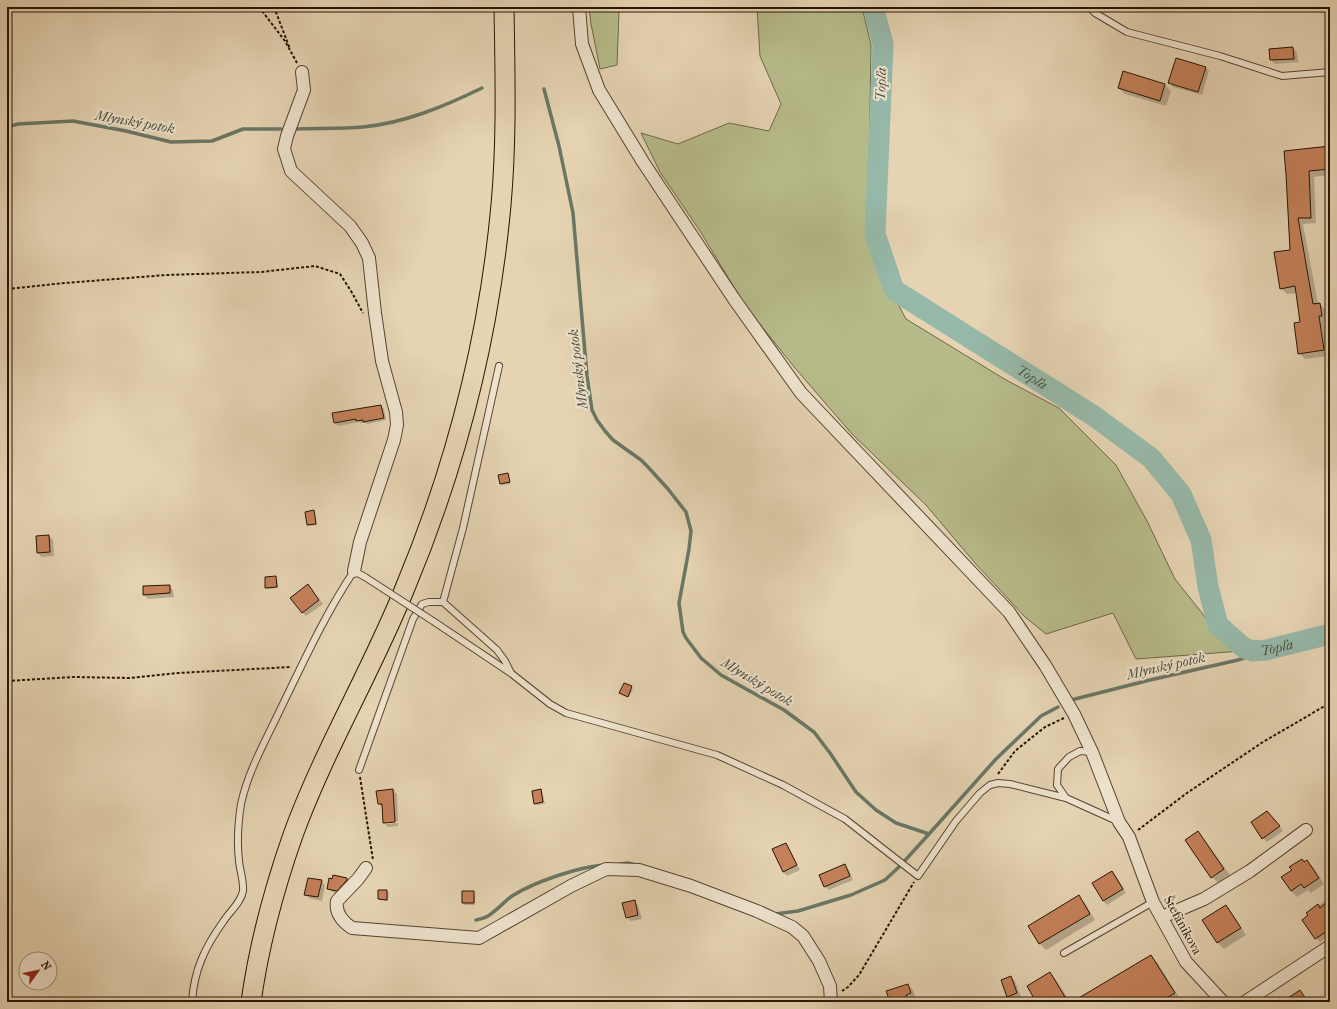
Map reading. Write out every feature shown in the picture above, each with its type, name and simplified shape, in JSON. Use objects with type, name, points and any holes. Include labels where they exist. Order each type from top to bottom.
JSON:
[{"type":"main road","points":[[250,1002],[254,975],[264,931],[294,834],[317,778],[405,588],[442,488],[461,430],[486,316],[501,206],[506,90],[504,7]]},
{"type":"street","name":"Štefánikova","points":[[579,7],[582,44],[599,90],[643,162],[739,305],[801,393],[1009,612],[1045,665],[1069,706],[1092,752],[1119,822],[1129,837],[1153,902],[1186,962],[1223,1002]]},
{"type":"street","points":[[302,72],[304,90],[287,136],[284,149],[291,171],[350,226],[362,242],[369,258],[382,361],[396,412],[397,425],[394,440],[360,542],[359,574]]},
{"type":"street","points":[[1162,917],[1204,899],[1250,871],[1306,830]]},
{"type":"street","points":[[366,868],[358,879],[337,901],[336,906],[339,915],[346,924],[352,928],[480,938],[571,886],[606,870],[639,870],[691,886],[757,911],[792,927],[803,936],[819,961],[830,986],[831,1000]]},
{"type":"street","points":[[1245,1002],[1330,946]]},
{"type":"lane","points":[[1089,7],[1095,13],[1127,32],[1220,56],[1282,76],[1330,72]]},
{"type":"lane","points":[[443,602],[463,528],[499,366]]},
{"type":"lane","points":[[192,1002],[198,970],[203,955],[210,940],[239,900],[242,892],[238,842],[241,805],[247,782],[255,762],[304,660],[344,586],[359,574],[512,674],[550,704],[566,713],[717,755],[783,785],[845,819],[918,876],[956,821],[980,793],[990,785],[998,783],[1010,784],[1066,798],[1119,822]]},
{"type":"lane","points":[[359,770],[413,619],[422,604],[429,602],[443,602],[497,650],[505,660],[512,674]]},
{"type":"lane","points":[[1066,798],[1057,785],[1058,769],[1070,757],[1080,751],[1092,752]]},
{"type":"lane","points":[[1064,953],[1153,902]]},
{"type":"path","points":[[259,7],[285,42],[302,72]]},
{"type":"path","points":[[274,7],[293,56]]},
{"type":"path","points":[[7,290],[64,283],[166,275],[261,272],[316,266],[340,274],[365,318]]},
{"type":"path","points":[[7,681],[74,677],[129,678],[178,673],[292,667],[304,660]]},
{"type":"path","points":[[1129,837],[1187,793],[1263,742],[1330,704]]},
{"type":"path","points":[[990,785],[1015,751],[1069,706]]},
{"type":"path","points":[[359,770],[374,859],[366,868]]},
{"type":"path","points":[[831,1000],[848,987],[859,975],[918,876]]},
{"type":"green space","points":[[589,7],[622,7],[619,11],[617,65],[600,69]]},
{"type":"green space","points":[[757,7],[862,7],[871,45],[869,173],[878,266],[906,319],[1006,380],[1059,408],[1116,465],[1147,521],[1175,579],[1217,632],[1242,651],[1136,659],[1113,613],[1046,634],[1025,617],[975,563],[926,505],[852,434],[795,368],[746,307],[700,231],[660,172],[641,133],[678,144],[729,123],[769,131],[781,104],[760,56]]},
{"type":"building","points":[[1293,47],[1294,59],[1270,60],[1269,49]]},
{"type":"building","points":[[1176,58],[1206,67],[1198,92],[1168,83]]},
{"type":"building","points":[[1123,71],[1165,84],[1160,101],[1118,88]]},
{"type":"building","points":[[1330,146],[1330,169],[1309,171],[1311,218],[1298,218],[1313,304],[1320,303],[1322,316],[1319,316],[1324,350],[1298,354],[1294,323],[1300,322],[1295,286],[1280,289],[1274,252],[1290,250],[1284,151]]},
{"type":"building","points":[[381,405],[384,418],[363,422],[363,420],[356,421],[356,419],[334,423],[332,413]]},
{"type":"building","points":[[508,473],[510,482],[500,484],[498,475]]},
{"type":"building","points":[[314,510],[316,524],[307,525],[305,512]]},
{"type":"building","points":[[49,535],[50,552],[37,553],[36,536]]},
{"type":"building","points":[[276,576],[277,587],[265,588],[265,577]]},
{"type":"building","points":[[308,584],[319,600],[302,613],[290,598]]},
{"type":"building","points":[[170,585],[170,593],[143,595],[143,586]]},
{"type":"building","points":[[624,683],[632,686],[628,697],[619,693]]},
{"type":"building","points":[[393,789],[395,822],[383,823],[382,804],[378,804],[376,791]]},
{"type":"building","points":[[541,789],[543,802],[534,804],[532,791]]},
{"type":"building","points":[[1267,811],[1280,826],[1262,839],[1251,822]]},
{"type":"building","points":[[1198,831],[1224,869],[1211,878],[1185,840]]},
{"type":"building","points":[[786,843],[797,865],[783,872],[772,849]]},
{"type":"building","points":[[1302,859],[1304,862],[1307,860],[1319,878],[1304,888],[1301,884],[1291,891],[1281,877],[1292,870],[1289,867]]},
{"type":"building","points":[[845,864],[850,876],[824,887],[819,875]]},
{"type":"building","points":[[1112,871],[1123,889],[1103,901],[1092,883]]},
{"type":"building","points":[[333,875],[347,878],[347,880],[337,891],[327,889],[329,878],[332,879]]},
{"type":"building","points":[[308,878],[322,880],[318,897],[304,895]]},
{"type":"building","points":[[378,890],[387,890],[387,900],[378,899]]},
{"type":"building","points":[[462,891],[474,891],[474,903],[462,903]]},
{"type":"building","points":[[1079,895],[1090,914],[1039,944],[1028,926]]},
{"type":"building","points":[[635,900],[638,915],[626,918],[622,903]]},
{"type":"building","points":[[1326,903],[1330,909],[1330,929],[1315,939],[1302,920],[1308,915],[1306,913],[1318,904],[1320,908]]},
{"type":"building","points":[[1226,905],[1241,928],[1217,943],[1202,920]]},
{"type":"building","points":[[1151,955],[1175,993],[1160,1002],[1072,1002]]},
{"type":"building","points":[[1050,972],[1068,1002],[1036,1002],[1027,986]]},
{"type":"building","points":[[1011,976],[1017,993],[1007,997],[1001,980]]},
{"type":"building","points":[[908,984],[911,993],[906,995],[909,1002],[890,1002],[886,991]]},
{"type":"building","points":[[1300,990],[1308,1002],[1282,1002]]},
{"type":"waterway","name":"Topľa","points":[[873,7],[883,44],[875,234],[894,290],[1094,416],[1151,458],[1181,494],[1201,540],[1208,587],[1218,625],[1244,648],[1253,651],[1266,650],[1330,634]]},
{"type":"waterway","name":"Mlynský potok","points":[[293,129],[363,127],[394,122],[424,113],[482,88]]},
{"type":"waterway","name":"Mlynský potok","points":[[544,89],[559,146],[573,213],[587,376],[592,410],[597,420],[613,440],[641,460],[668,489],[686,512],[691,531],[679,603],[683,632],[701,658],[721,675],[784,710],[814,732],[856,792],[876,810],[896,823],[929,834],[996,759],[1041,716],[1058,707]]},
{"type":"waterway","name":"Mlynský potok","points":[[7,127],[18,124],[73,121],[126,131],[171,142],[212,141],[243,129],[281,129]]},
{"type":"waterway","name":"Mlynský potok","points":[[1071,700],[1238,660],[1266,650]]},
{"type":"waterway","points":[[775,914],[798,911],[851,895],[885,880],[929,834]]},
{"type":"waterway","points":[[620,864],[628,863],[636,865]]},
{"type":"waterway","points":[[476,920],[488,916],[512,896],[532,886],[569,872],[604,865]]}]
